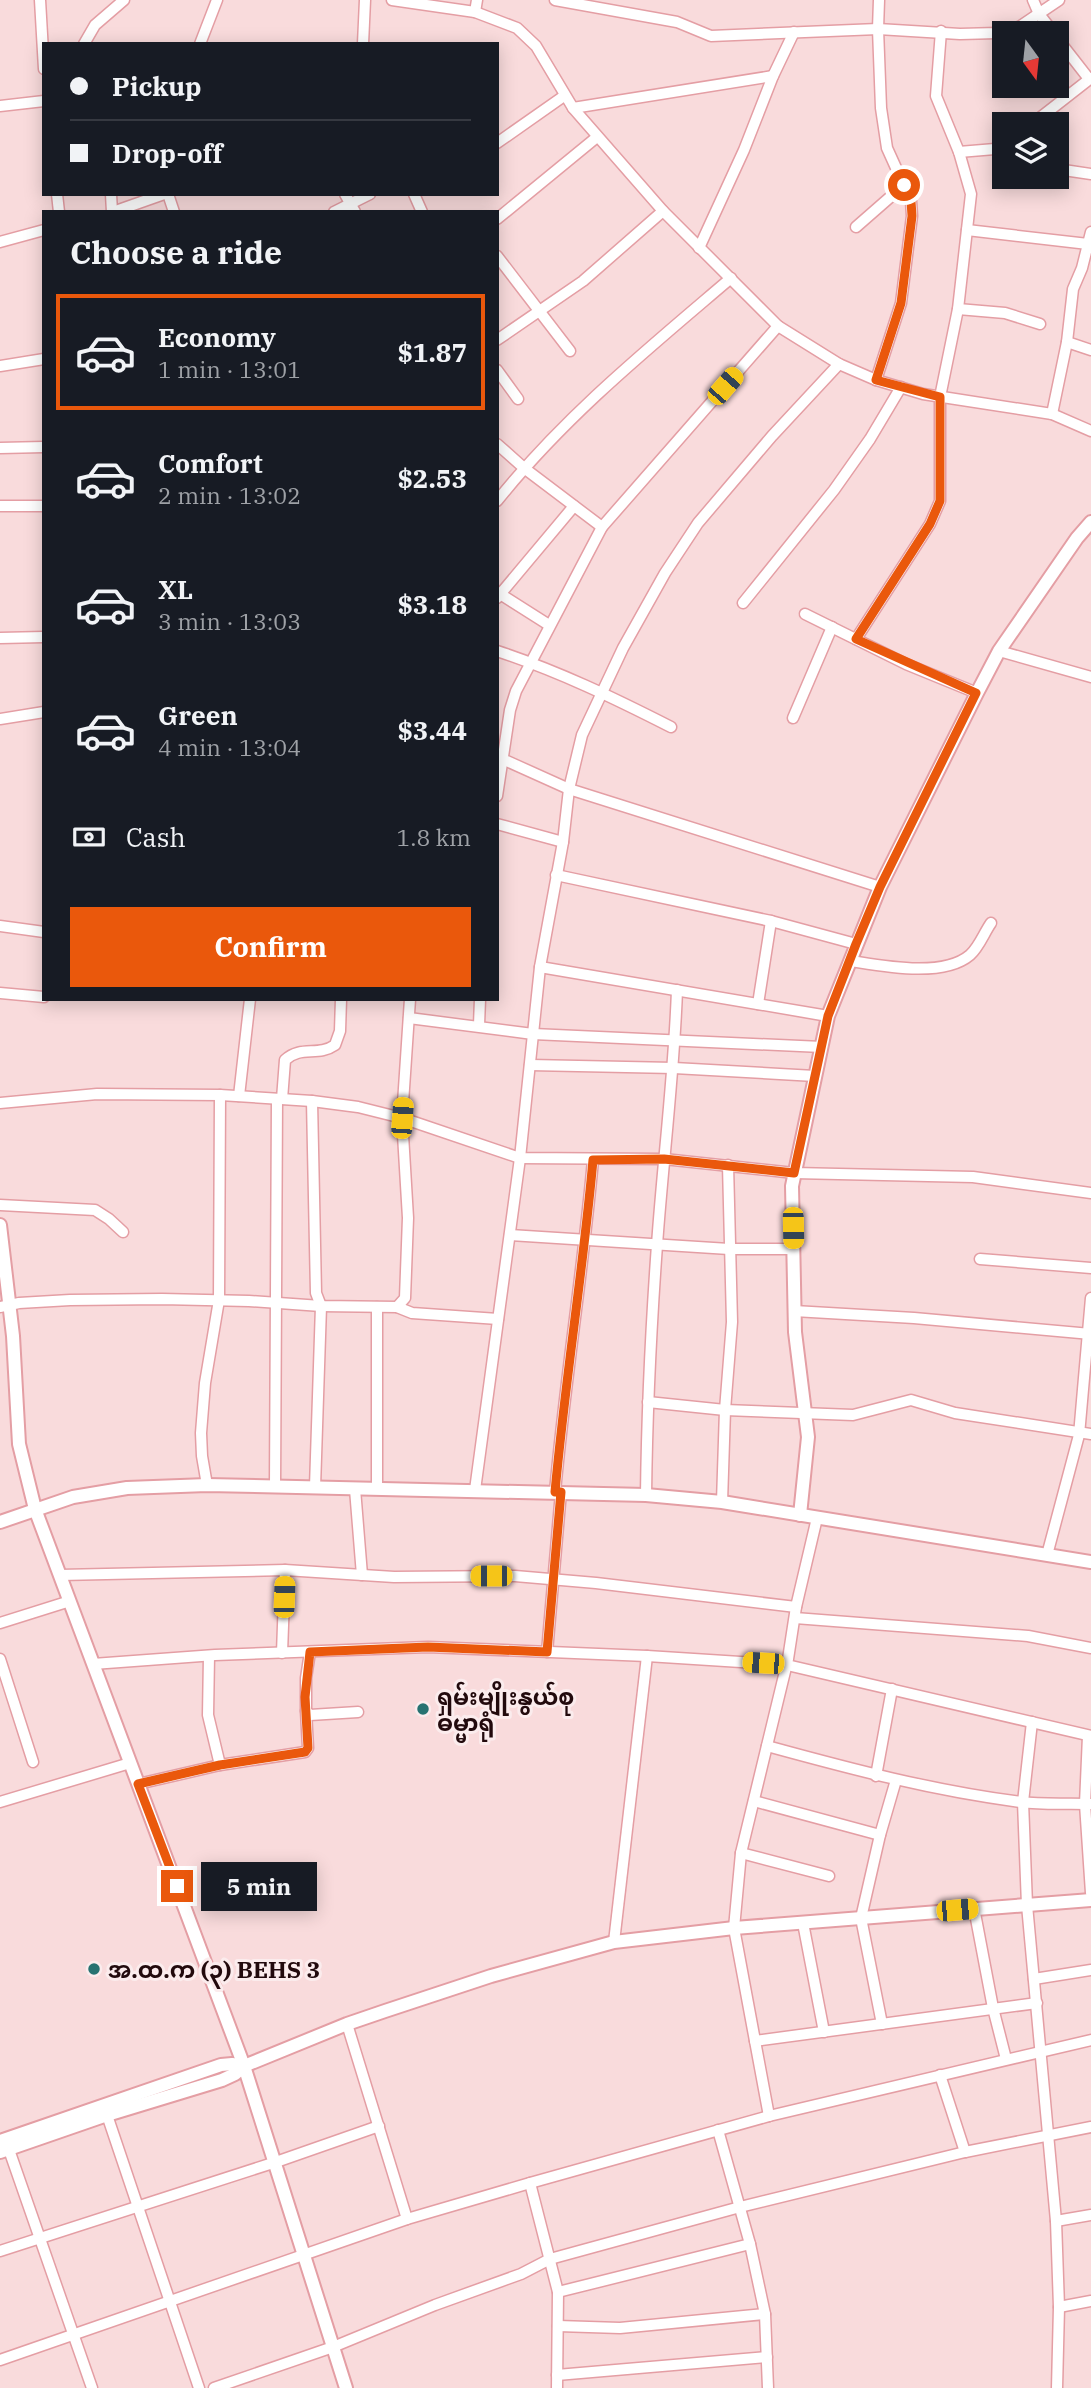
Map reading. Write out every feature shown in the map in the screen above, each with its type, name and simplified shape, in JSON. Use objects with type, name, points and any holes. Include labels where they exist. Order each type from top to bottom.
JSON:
[{"type":"street","points":[[40,0],[42,42]]},
{"type":"street","points":[[85,42],[95,25],[124,0]]},
{"type":"street","points":[[201,42],[216,0]]},
{"type":"street","points":[[363,42],[365,0]]},
{"type":"street","points":[[392,0],[475,12],[517,28],[536,46],[573,108],[663,211],[778,326],[839,365],[876,380],[940,397],[1052,414],[1091,431]]},
{"type":"street","points":[[475,12],[477,0]]},
{"type":"street","points":[[555,0],[677,22],[710,36],[878,29],[960,34],[997,33],[1016,29],[1059,0]]},
{"type":"street","points":[[876,380],[901,303],[912,216],[911,201],[887,148],[881,108],[879,0]]},
{"type":"street","points":[[1033,0],[1045,21]]},
{"type":"street","points":[[856,639],[930,524],[940,501],[940,397],[958,309],[971,194],[959,152],[936,96],[942,31]]},
{"type":"street","points":[[699,248],[794,32]]},
{"type":"street","points":[[1047,112],[1090,79],[1069,53]]},
{"type":"street","points":[[573,108],[773,76]]},
{"type":"street","points":[[499,142],[564,96]]},
{"type":"street","points":[[0,106],[42,101]]},
{"type":"street","points":[[499,217],[597,137]]},
{"type":"street","points":[[959,152],[992,149]]},
{"type":"street","points":[[1069,171],[1091,174]]},
{"type":"street","points":[[856,227],[904,185]]},
{"type":"street","points":[[119,210],[160,196]]},
{"type":"street","points":[[353,208],[368,196]]},
{"type":"street","points":[[499,340],[583,281],[663,211]]},
{"type":"street","points":[[967,230],[1088,244]]},
{"type":"street","points":[[0,242],[42,231]]},
{"type":"street","points":[[1052,414],[1067,342],[1073,289],[1086,269],[1091,232]]},
{"type":"street","points":[[499,259],[570,351]]},
{"type":"street","points":[[499,499],[578,411],[731,278]]},
{"type":"street","points":[[958,309],[1005,313],[1040,324]]},
{"type":"street","points":[[778,326],[602,527],[516,691],[500,758],[569,789],[880,887]]},
{"type":"street","points":[[1067,342],[1091,350]]},
{"type":"street","points":[[0,366],[42,359]]},
{"type":"street","points":[[475,1490],[520,1158],[540,967],[563,842],[569,789],[582,735],[636,625],[698,523],[772,436],[839,365]]},
{"type":"street","points":[[499,373],[518,399]]},
{"type":"street","points":[[743,603],[834,490],[870,439],[901,387]]},
{"type":"street","points":[[499,446],[602,527]]},
{"type":"street","points":[[0,448],[42,447]]},
{"type":"street","points":[[0,506],[42,506]]},
{"type":"street","points":[[499,594],[574,506]]},
{"type":"street","points":[[800,1516],[808,1437],[795,1332],[794,1173],[828,1016],[880,887],[976,693],[999,651],[1088,528]]},
{"type":"street","points":[[499,596],[549,625]]},
{"type":"street","points":[[805,614],[976,693]]},
{"type":"street","points":[[793,718],[832,627]]},
{"type":"street","points":[[0,638],[42,637]]},
{"type":"street","points":[[999,651],[1091,677]]},
{"type":"street","points":[[499,652],[603,692],[671,727]]},
{"type":"street","points":[[0,719],[42,712]]},
{"type":"street","points":[[499,825],[563,842]]},
{"type":"street","points":[[556,875],[771,921],[856,944]]},
{"type":"street","points":[[758,1004],[771,921]]},
{"type":"street","points":[[851,961],[911,968],[942,967],[970,955],[991,923]]},
{"type":"street","points":[[0,926],[42,932]]},
{"type":"street","points":[[540,967],[828,1016]]},
{"type":"street","points":[[646,1495],[657,1244],[674,1068],[677,990]]},
{"type":"street","points":[[0,993],[42,996]]},
{"type":"street","points":[[239,1096],[250,1001]]},
{"type":"street","points":[[275,1487],[279,1099],[285,1060],[301,1051],[316,1052],[335,1045],[340,1031],[341,1001]]},
{"type":"street","points":[[397,1307],[405,1298],[407,1192],[402,1118],[410,1001]]},
{"type":"street","points":[[479,1025],[480,1001]]},
{"type":"street","points":[[409,1018],[533,1034],[822,1047]]},
{"type":"street","points":[[530,1065],[674,1068],[815,1076]]},
{"type":"street","points":[[0,1103],[97,1094],[220,1095],[313,1101],[358,1107],[402,1118],[520,1158],[664,1159],[794,1173],[973,1177],[1091,1193]]},
{"type":"street","points":[[207,1485],[201,1433],[205,1382],[219,1300],[220,1095]]},
{"type":"street","points":[[313,1101],[316,1293],[321,1306],[315,1487]]},
{"type":"street","points":[[547,1652],[564,1395],[586,1239],[593,1160]]},
{"type":"street","points":[[723,1502],[725,1410],[732,1322],[728,1165]]},
{"type":"street","points":[[0,1205],[94,1210],[123,1232]]},
{"type":"street","points":[[0,1225],[19,1444],[36,1509],[244,2066],[346,2388]]},
{"type":"street","points":[[510,1235],[729,1249],[793,1249]]},
{"type":"street","points":[[980,1259],[1091,1268]]},
{"type":"street","points":[[1048,1555],[1079,1431],[1090,1333],[1091,1297]]},
{"type":"street","points":[[5,1306],[70,1300],[219,1300],[397,1307],[412,1313],[498,1319]]},
{"type":"street","points":[[377,1307],[377,1489]]},
{"type":"street","points":[[794,1311],[1090,1333]]},
{"type":"street","points":[[648,1402],[725,1410],[853,1415],[911,1401],[955,1413],[1091,1434]]},
{"type":"street","points":[[0,1522],[73,1497],[127,1488],[207,1485],[646,1495],[723,1502],[1091,1562]]},
{"type":"street","points":[[355,1489],[362,1575]]},
{"type":"street","points":[[769,2116],[734,1928],[741,1853],[787,1665],[817,1518]]},
{"type":"street","points":[[60,1575],[285,1570],[394,1577],[515,1576],[796,1613],[1028,1636],[1091,1648]]},
{"type":"street","points":[[282,1653],[285,1570]]},
{"type":"street","points":[[0,1623],[70,1601]]},
{"type":"street","points":[[93,1664],[209,1656],[428,1647],[787,1665],[892,1689],[1090,1736],[1088,1804],[1091,1893]]},
{"type":"street","points":[[138,1784],[220,1765],[305,1752],[308,1748],[306,1678],[310,1652]]},
{"type":"street","points":[[209,1656],[208,1715],[220,1765]]},
{"type":"street","points":[[614,1942],[647,1656]]},
{"type":"street","points":[[0,1659],[33,1762]]},
{"type":"street","points":[[876,1776],[892,1689]]},
{"type":"street","points":[[306,1711],[310,1716],[358,1712]]},
{"type":"street","points":[[1032,1722],[1023,1802],[1027,1905],[1056,2221],[1059,2307],[1057,2388]]},
{"type":"street","points":[[767,1746],[897,1780],[1023,1802],[1088,1804]]},
{"type":"street","points":[[0,1802],[130,1763]]},
{"type":"street","points":[[882,2024],[861,1918],[880,1835],[897,1780]]},
{"type":"street","points":[[754,1801],[880,1835]]},
{"type":"street","points":[[741,1853],[829,1876]]},
{"type":"street","points":[[4,2145],[222,2080],[244,2066],[347,2024],[491,1976],[614,1942],[734,1928],[1091,1900]]},
{"type":"street","points":[[974,1908],[993,2008],[1006,2059]]},
{"type":"street","points":[[803,1923],[824,2032]]},
{"type":"street","points":[[1034,1979],[1091,1970]]},
{"type":"street","points":[[755,2041],[1037,2003]]},
{"type":"street","points":[[347,2024],[407,2219]]},
{"type":"street","points":[[0,2360],[407,2219],[769,2116],[1091,2040]]},
{"type":"street","points":[[4,2145],[221,2065],[244,2066]]},
{"type":"street","points":[[940,2075],[965,2152]]},
{"type":"street","points":[[107,2115],[199,2388]]},
{"type":"street","points":[[0,2251],[379,2126]]},
{"type":"street","points":[[214,2388],[333,2347],[435,2305],[521,2274],[550,2259],[740,2207],[965,2152],[1091,2127]]},
{"type":"street","points":[[718,2130],[750,2244],[765,2314],[768,2388]]},
{"type":"street","points":[[4,2145],[40,2237],[92,2388]]},
{"type":"street","points":[[530,2183],[558,2292],[557,2388]]},
{"type":"street","points":[[1056,2221],[1091,2215]]},
{"type":"street","points":[[558,2292],[750,2244]]},
{"type":"street","points":[[1059,2307],[1091,2301]]},
{"type":"street","points":[[558,2326],[620,2328],[765,2314]]},
{"type":"street","points":[[557,2375],[766,2357]]},
{"type":"place","name":"ရှမ်းမျိုးနွယ်စု ဓမ္မာရုံ","points":[[423,1709]]},
{"type":"place","name":"အ.ထ.က (၃) BEHS 3","points":[[94,1969]]},
{"type":"route","points":[[177,1886],[138,1784],[220,1765],[305,1752],[308,1748],[305,1697],[310,1652],[428,1647],[547,1652],[561,1492],[555,1492],[564,1395],[586,1239],[593,1160],[664,1159],[794,1173],[828,1016],[880,887],[976,693],[906,664],[856,639],[930,524],[940,501],[940,397],[876,380],[901,303],[912,216],[911,201],[904,185]]}]
